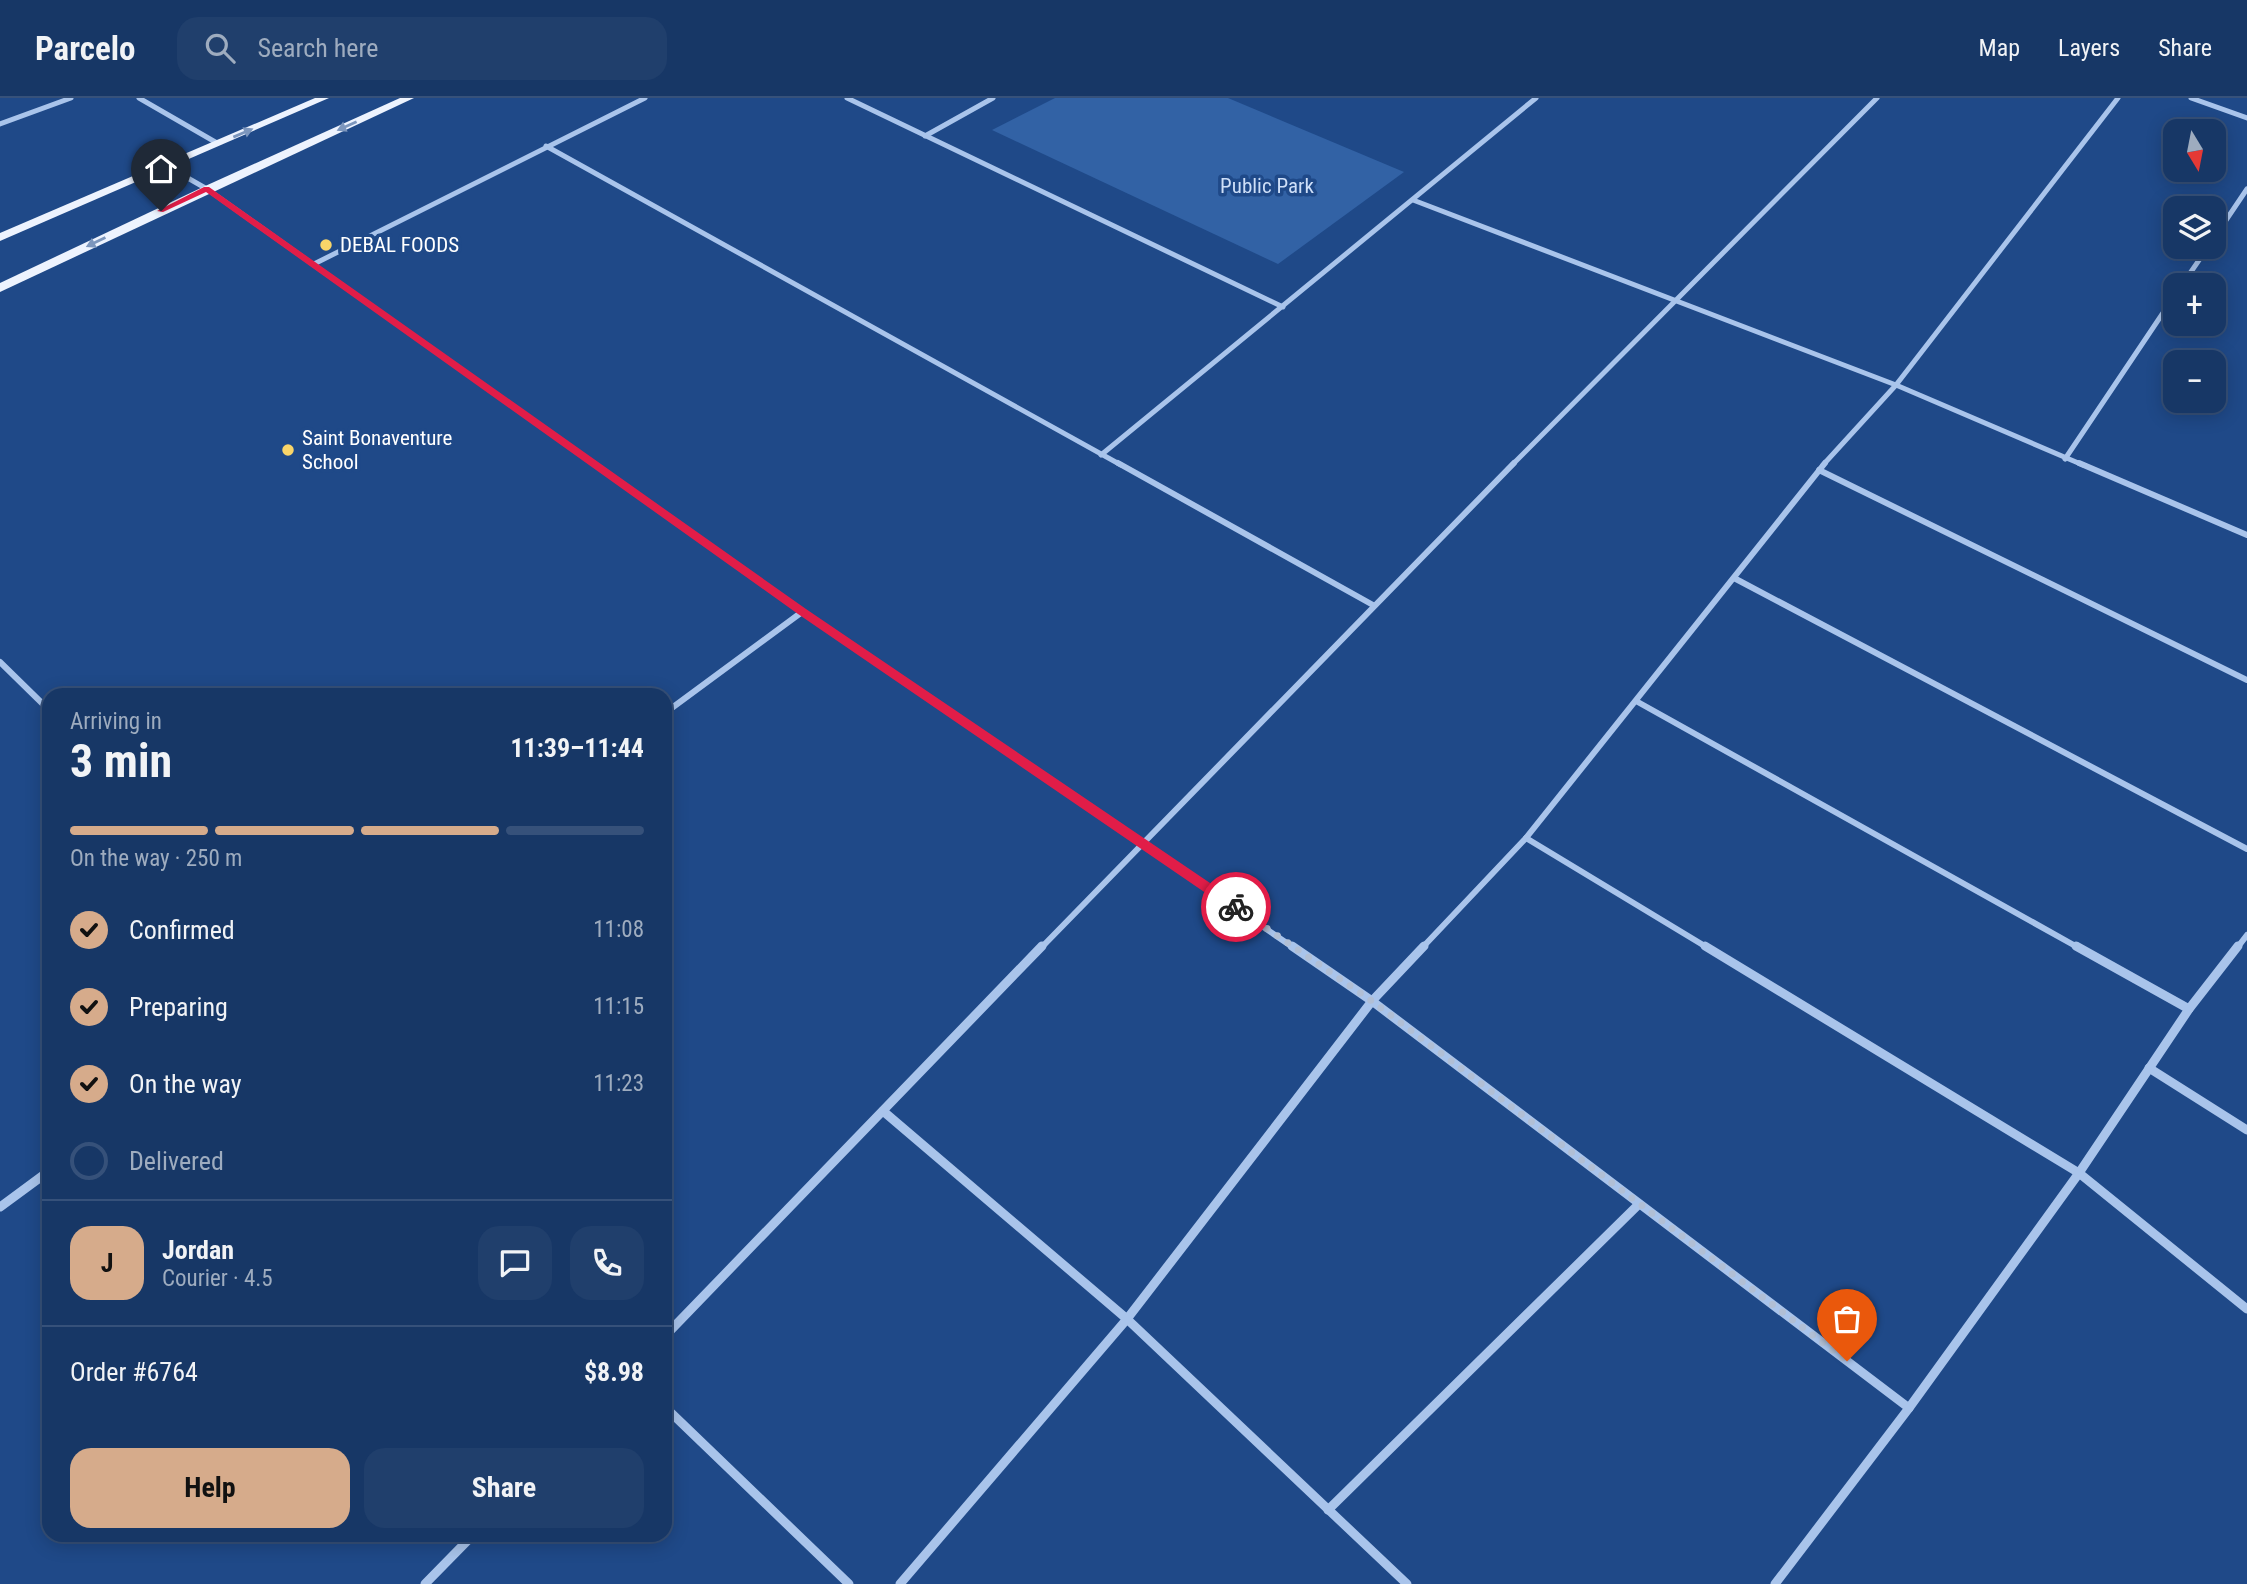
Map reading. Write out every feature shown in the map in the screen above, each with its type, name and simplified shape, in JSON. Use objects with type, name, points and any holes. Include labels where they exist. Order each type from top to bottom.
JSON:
[{"type":"main road","points":[[0,237],[324,98]]},
{"type":"main road","points":[[0,288],[206,189],[409,98]]},
{"type":"street","points":[[0,124],[71,98]]},
{"type":"street","points":[[139,98],[217,143]]},
{"type":"street","points":[[314,264],[645,98]]},
{"type":"street","points":[[847,98],[1283,307]]},
{"type":"street","points":[[925,136],[993,98]]},
{"type":"street","points":[[1101,455],[1534,98]]},
{"type":"street","points":[[672,1329],[1373,605],[1877,98]]},
{"type":"street","points":[[900,1584],[1127,1320],[1372,1001],[1526,838],[1819,470],[1896,385],[2119,98]]},
{"type":"street","points":[[2191,98],[2247,118]]},
{"type":"street","points":[[546,146],[1373,605]]},
{"type":"street","points":[[165,166],[206,189],[802,612],[1372,1001],[1909,1408]]},
{"type":"street","points":[[2226,220],[2247,189]]},
{"type":"street","points":[[1413,200],[1896,385],[2247,535]]},
{"type":"street","points":[[2065,459],[2163,313]]},
{"type":"street","points":[[1819,470],[2247,680]]},
{"type":"street","points":[[1734,578],[2247,849]]},
{"type":"street","points":[[672,708],[802,612]]},
{"type":"street","points":[[0,662],[42,703]]},
{"type":"street","points":[[1636,701],[2189,1009]]},
{"type":"street","points":[[1526,838],[2079,1173],[2247,1309]]},
{"type":"street","points":[[1775,1584],[1909,1408],[2079,1173],[2189,1009],[2247,934]]},
{"type":"street","points":[[2149,1068],[2247,1130]]},
{"type":"street","points":[[883,1111],[1127,1320],[1408,1584]]},
{"type":"street","points":[[0,1207],[42,1176]]},
{"type":"street","points":[[1328,1510],[1639,1204]]},
{"type":"street","points":[[672,1414],[849,1584]]},
{"type":"street","points":[[425,1584],[466,1542]]},
{"type":"green space","name":"Public Park","points":[[1055,98],[1228,98],[1404,172],[1278,264],[992,130]]},
{"type":"way so far","points":[[1236,907],[1372,1001],[1847,1361]]},
{"type":"place","name":"DEBAL FOODS","points":[[326,245]]},
{"type":"place","name":"Saint Bonaventure School","points":[[288,450]]},
{"type":"route","points":[[161,211],[206,189],[802,612],[1236,907]]}]
